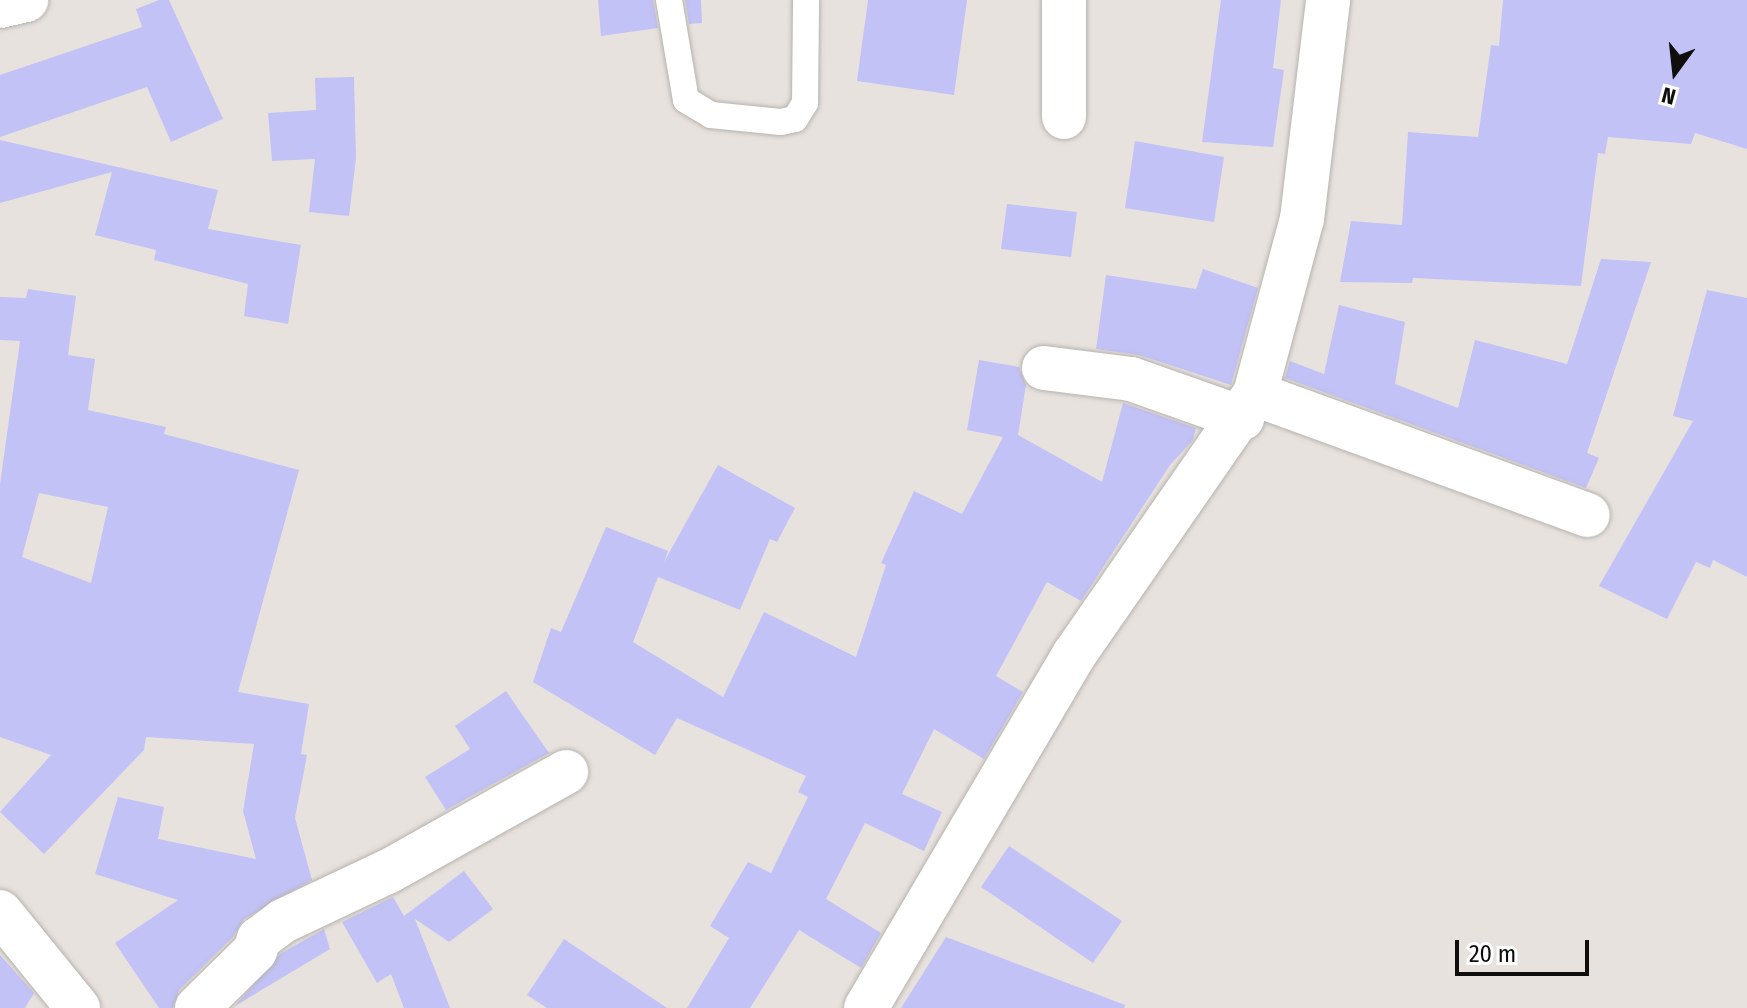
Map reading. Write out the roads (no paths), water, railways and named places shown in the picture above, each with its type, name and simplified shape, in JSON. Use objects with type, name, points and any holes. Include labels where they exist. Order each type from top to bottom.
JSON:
[{"type":"street","points":[[0,6],[26,0]]},
{"type":"street","points":[[1064,0],[1064,117]]},
{"type":"street","points":[[866,1008],[1074,655],[1248,406],[1302,219],[1328,0]]},
{"type":"street","points":[[1044,368],[1131,379],[1248,406],[1588,515]]},
{"type":"street","points":[[197,1008],[255,951],[259,939],[283,921],[389,871],[566,772]]},
{"type":"street","points":[[4,928],[78,1008]]},
{"type":"lane","points":[[669,0],[686,100],[711,115],[781,122],[795,119],[805,103],[806,0]]}]
